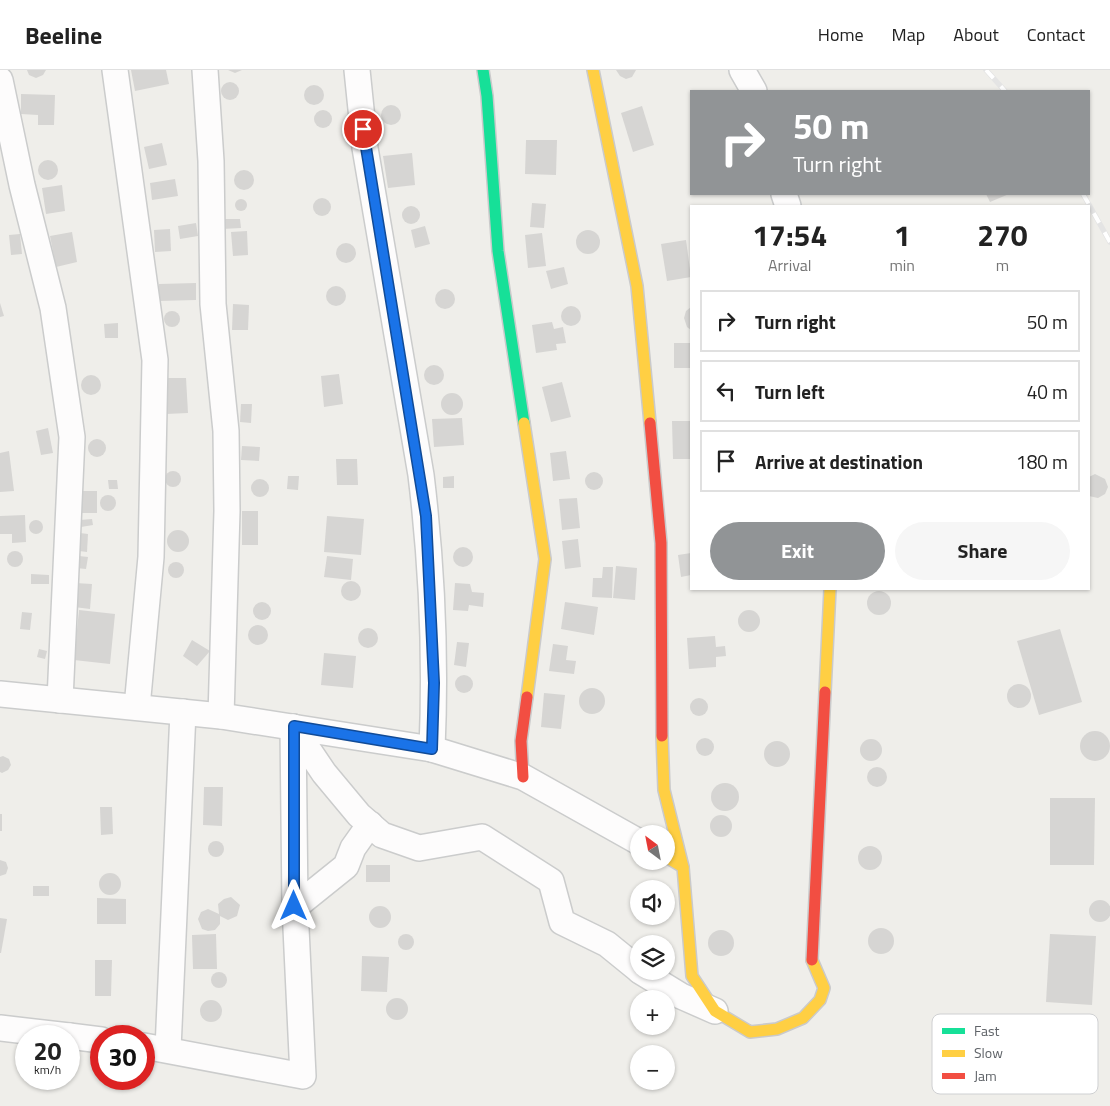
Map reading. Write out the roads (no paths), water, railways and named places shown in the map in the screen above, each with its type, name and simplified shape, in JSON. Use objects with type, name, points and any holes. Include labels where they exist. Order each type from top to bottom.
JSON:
[{"type":"street","points":[[115,70],[155,360],[151,557],[137,707]]},
{"type":"street","points":[[205,70],[211,161],[213,304],[226,431],[227,511],[222,716]]},
{"type":"street","points":[[357,70],[365,148],[426,516],[434,683],[432,749]]},
{"type":"street","points":[[483,70],[487,96],[498,251],[545,559],[521,741],[523,777]]},
{"type":"street","points":[[593,70],[637,286],[661,543],[661,710],[664,790],[683,867],[692,976],[715,1011]]},
{"type":"street","points":[[742,70],[753,90]]},
{"type":"street","points":[[0,80],[22,185],[53,308],[72,437],[60,700]]},
{"type":"street","points":[[654,980],[681,996],[715,1011],[750,1032],[777,1029],[803,1018],[820,1000],[824,988],[811,959],[830,590]]},
{"type":"street","points":[[0,694],[222,716],[432,749],[523,777],[630,837]]},
{"type":"street","points":[[168,1049],[183,712]]},
{"type":"street","points":[[294,726],[324,773],[359,815],[382,835],[419,848],[482,837],[551,881],[562,922],[607,944],[630,963]]},
{"type":"street","points":[[155,1047],[303,1076],[294,906],[294,726]]},
{"type":"street","points":[[294,906],[326,884],[346,866],[353,848],[370,824]]},
{"type":"street","points":[[675,863],[683,867]]},
{"type":"street","points":[[0,1028],[15,1030]]},
{"type":"railway","points":[[986,70],[1004,90]]},
{"type":"railway","points":[[1084,195],[1089,205]]},
{"type":"railway","points":[[1090,206],[1110,242]]}]
